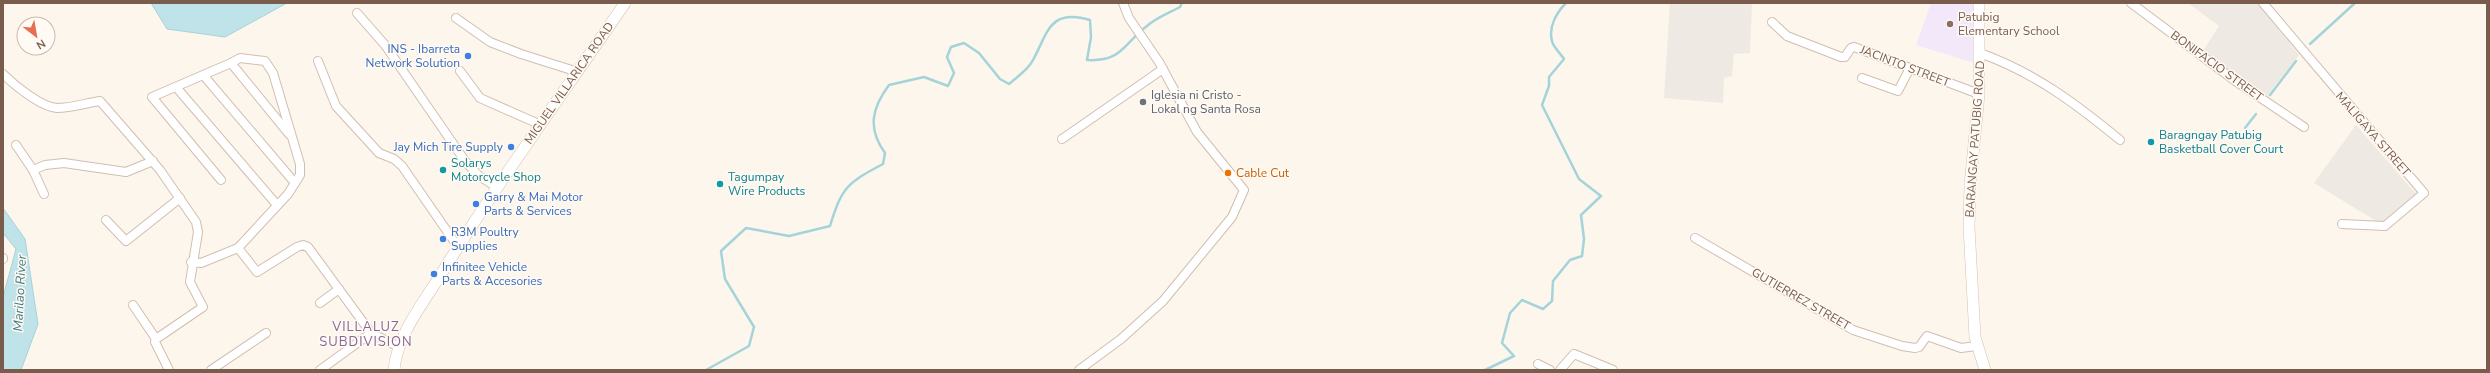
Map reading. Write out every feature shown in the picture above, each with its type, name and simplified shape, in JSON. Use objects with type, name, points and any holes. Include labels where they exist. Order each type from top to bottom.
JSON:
[{"type":"main road","name":"MIGUEL VILLARICA ROAD","points":[[394,370],[399,347],[418,309],[497,187],[625,3]]},
{"type":"main road","name":"BARANGAY PATUBIG ROAD","points":[[1979,3],[1979,94],[1970,186],[1969,226],[1976,346],[1985,370]]},
{"type":"street","points":[[1079,370],[1121,339],[1163,301],[1232,217],[1244,190],[1197,132],[1162,69],[1128,18],[1122,3]]},
{"type":"street","name":"BONIFACIO STREET","points":[[2131,3],[2234,80],[2304,127]]},
{"type":"street","name":"MALIGAYA STREET","points":[[2263,3],[2424,192],[2385,226],[2342,224]]},
{"type":"street","points":[[357,13],[384,45],[465,160],[479,176],[497,187]]},
{"type":"street","points":[[456,18],[490,42],[521,54],[578,72]]},
{"type":"street","name":"JACINTO STREET","points":[[1772,22],[1787,36],[1841,57],[1845,56],[1851,48],[1854,47],[1979,94]]},
{"type":"street","points":[[1980,53],[2012,64],[2042,82],[2076,104],[2120,140]]},
{"type":"street","points":[[191,262],[201,263],[238,248],[277,206],[295,184],[300,175],[300,164],[273,73],[265,61],[240,58],[204,76],[152,97],[221,180]]},
{"type":"street","points":[[318,61],[336,106],[379,153],[394,159],[402,166],[458,247]]},
{"type":"street","points":[[231,63],[292,138]]},
{"type":"street","points":[[1862,78],[1898,91],[1910,68]]},
{"type":"street","points":[[1062,139],[1162,69]]},
{"type":"street","points":[[460,71],[480,98],[540,126]]},
{"type":"street","points":[[3,74],[15,85],[47,106],[57,108],[100,101],[153,161],[196,222],[198,232],[191,262],[190,282],[203,307],[156,339]]},
{"type":"street","points":[[204,76],[295,184]]},
{"type":"street","points":[[176,87],[277,206]]},
{"type":"street","points":[[16,145],[33,170],[44,194]]},
{"type":"street","points":[[33,170],[54,162],[126,172],[153,161]]},
{"type":"street","points":[[106,220],[126,241],[180,198]]},
{"type":"street","name":"GUTIERREZ STREET","points":[[1695,238],[1853,330],[1902,346],[1915,348],[1919,347],[1927,336],[1961,348],[1976,346]]},
{"type":"street","points":[[238,248],[257,272],[303,245],[308,247],[371,333],[399,347]]},
{"type":"street","points":[[320,303],[339,289]]},
{"type":"street","points":[[132,306],[156,339],[155,342],[169,370]]},
{"type":"street","points":[[211,370],[266,333]]},
{"type":"street","points":[[320,370],[371,333]]},
{"type":"street","points":[[1560,370],[1574,354],[1613,370]]},
{"type":"street","points":[[1538,364],[1550,370]]},
{"type":"shaded area","points":[[1670,3],[1752,3],[1750,53],[1734,54],[1732,76],[1724,78],[1723,103],[1664,98]]},
{"type":"shaded area","name":"Patubig Elementary School","points":[[1931,3],[1975,3],[1978,64],[1916,45]]},
{"type":"shaded area","points":[[2188,3],[2258,3],[2299,55],[2266,97],[2203,51],[2219,26]]},
{"type":"shaded area","points":[[2356,125],[2416,194],[2381,224],[2314,183]]},
{"type":"water","points":[[151,3],[287,3],[225,37],[167,29]]},
{"type":"water","name":"Marilao River","points":[[3,208],[25,239],[38,324],[21,370],[3,370],[3,297],[16,249],[3,233]]},
{"type":"waterway","points":[[706,370],[749,346],[754,327],[725,279],[721,251],[746,228],[789,236],[830,226],[838,203],[848,188],[861,176],[883,164],[885,153],[879,144],[876,135],[874,118],[879,102],[889,85],[924,77],[948,86],[954,73],[947,57],[951,47],[964,43],[979,53],[1000,79],[1009,84],[1029,67],[1052,25],[1058,20],[1066,17],[1076,17],[1090,20],[1091,37],[1087,60],[1108,58],[1115,55],[1151,23],[1180,7],[1182,3]]},
{"type":"waterway","points":[[1485,370],[1514,356],[1502,343],[1510,313],[1522,300],[1543,309],[1552,301],[1553,281],[1570,260],[1582,256],[1584,239],[1581,215],[1601,196],[1579,179],[1542,105],[1549,86],[1549,77],[1564,59],[1555,48],[1551,36],[1551,30],[1554,20],[1566,3]]},
{"type":"waterway","points":[[2310,44],[2355,3]]},
{"type":"waterway","points":[[2270,95],[2296,61]]},
{"type":"waterway","points":[[2245,128],[2256,114]]},
{"type":"place","name":"Patubig Elementary School","points":[[1950,24]]},
{"type":"place","name":"INS - Ibarreta Network Solution","points":[[468,56]]},
{"type":"place","name":"Iglesia ni Cristo - Lokal ng Santa Rosa","points":[[1143,102]]},
{"type":"place","name":"Baragngay Patubig Basketball Cover Court","points":[[2151,142]]},
{"type":"place","name":"Jay Mich Tire Supply","points":[[511,147]]},
{"type":"place","name":"Solarys Motorcycle Shop","points":[[443,170]]},
{"type":"place","name":"Cable Cut","points":[[1228,173]]},
{"type":"place","name":"Tagumpay Wire Products","points":[[720,184]]},
{"type":"place","name":"Garry & Mai Motor Parts & Services","points":[[476,204]]},
{"type":"place","name":"R3M Poultry Supplies","points":[[443,239]]},
{"type":"place","name":"Infinitee Vehicle Parts & Accesories","points":[[434,274]]},
{"type":"district","name":"VILLALUZ SUBDIVISION","points":[[366,334]]}]
